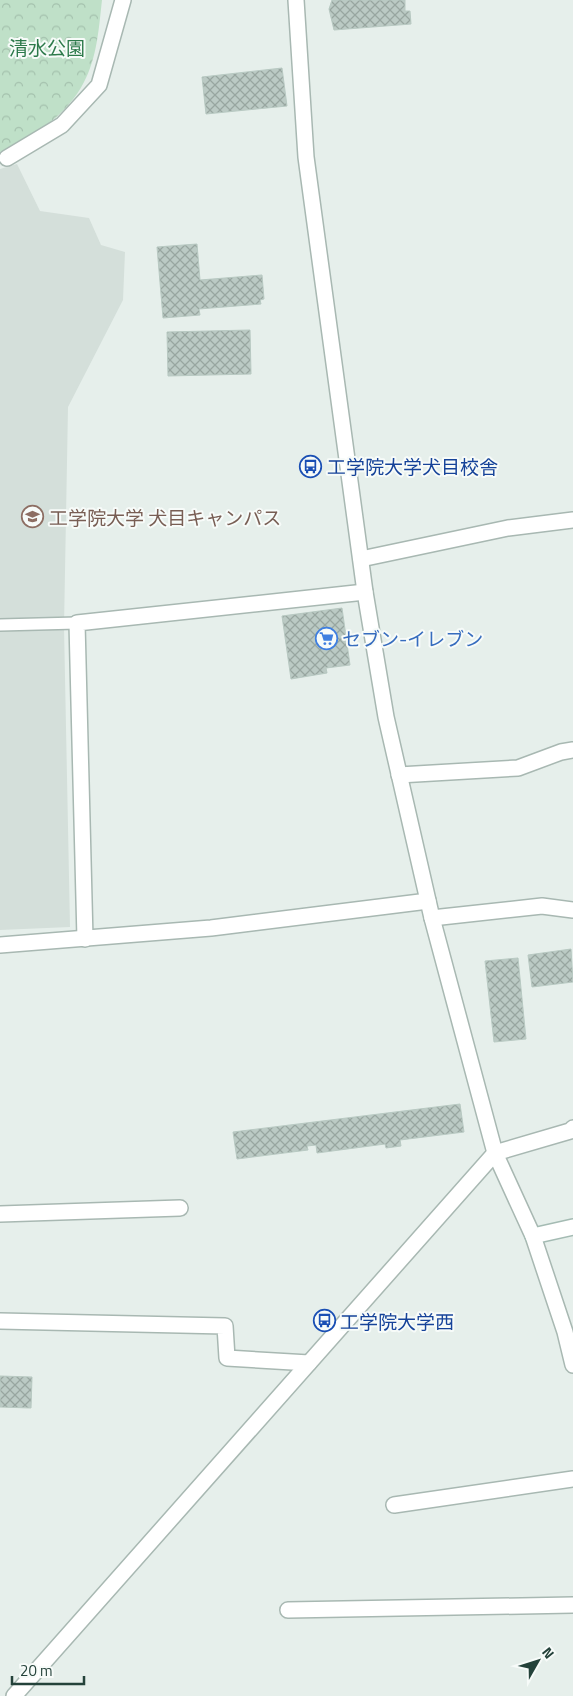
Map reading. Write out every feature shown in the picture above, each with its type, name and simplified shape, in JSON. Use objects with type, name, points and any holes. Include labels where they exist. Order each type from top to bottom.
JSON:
[{"type":"street","points":[[7,158],[62,125],[99,86],[123,0]]},
{"type":"street","points":[[296,0],[306,157],[365,592],[386,717],[432,918],[495,1153],[534,1236],[565,1332],[573,1365]]},
{"type":"street","points":[[361,559],[508,528],[573,520]]},
{"type":"street","points":[[85,940],[77,624],[365,592]]},
{"type":"street","points":[[400,775],[518,768],[561,752],[573,750]]},
{"type":"street","points":[[0,945],[85,940],[210,928],[428,901]]},
{"type":"street","points":[[432,918],[542,906],[573,910]]},
{"type":"street","points":[[14,1696],[495,1153],[570,1131],[573,1128]]},
{"type":"street","points":[[0,1214],[180,1208]]},
{"type":"street","points":[[534,1236],[573,1227]]},
{"type":"street","points":[[0,1321],[225,1326],[228,1358],[309,1363]]},
{"type":"street","points":[[394,1505],[573,1479]]},
{"type":"street","points":[[288,1610],[573,1605]]},
{"type":"lane","points":[[0,625],[77,624]]},
{"type":"shaded area","name":"工学院大学 犬目キャンパス","points":[[17,164],[40,211],[89,218],[101,245],[125,252],[123,300],[68,407],[64,627],[70,927],[0,930],[0,169]]},
{"type":"green space","name":"清水公園","points":[[0,0],[102,0],[95,53],[88,73],[77,94],[69,105],[48,124],[12,147],[0,152]]},
{"type":"building","points":[[332,0],[405,0],[405,11],[410,11],[411,24],[334,30],[329,9]]},
{"type":"building","points":[[282,68],[287,106],[206,114],[202,77]]},
{"type":"building","points":[[197,244],[200,280],[262,275],[264,299],[260,300],[261,304],[199,309],[200,315],[163,318],[157,247]]},
{"type":"building","points":[[250,330],[251,374],[168,376],[167,332]]},
{"type":"building","points":[[342,608],[350,665],[326,668],[327,673],[291,679],[282,616]]},
{"type":"building","points":[[571,949],[573,982],[532,987],[528,955]]},
{"type":"building","points":[[518,958],[526,1039],[494,1042],[485,961]]},
{"type":"building","points":[[460,1104],[464,1132],[400,1140],[401,1146],[386,1148],[385,1144],[317,1153],[316,1145],[307,1146],[308,1150],[237,1159],[233,1132]]},
{"type":"building","points":[[0,1376],[32,1377],[31,1408],[0,1407]]},
{"type":"place","name":"工学院大学犬目校舎","points":[[311,466]]},
{"type":"place","name":"工学院大学 犬目キャンパス","points":[[33,517]]},
{"type":"place","name":"セブン-イレブン","points":[[326,638]]},
{"type":"place","name":"工学院大学西","points":[[324,1321]]}]
